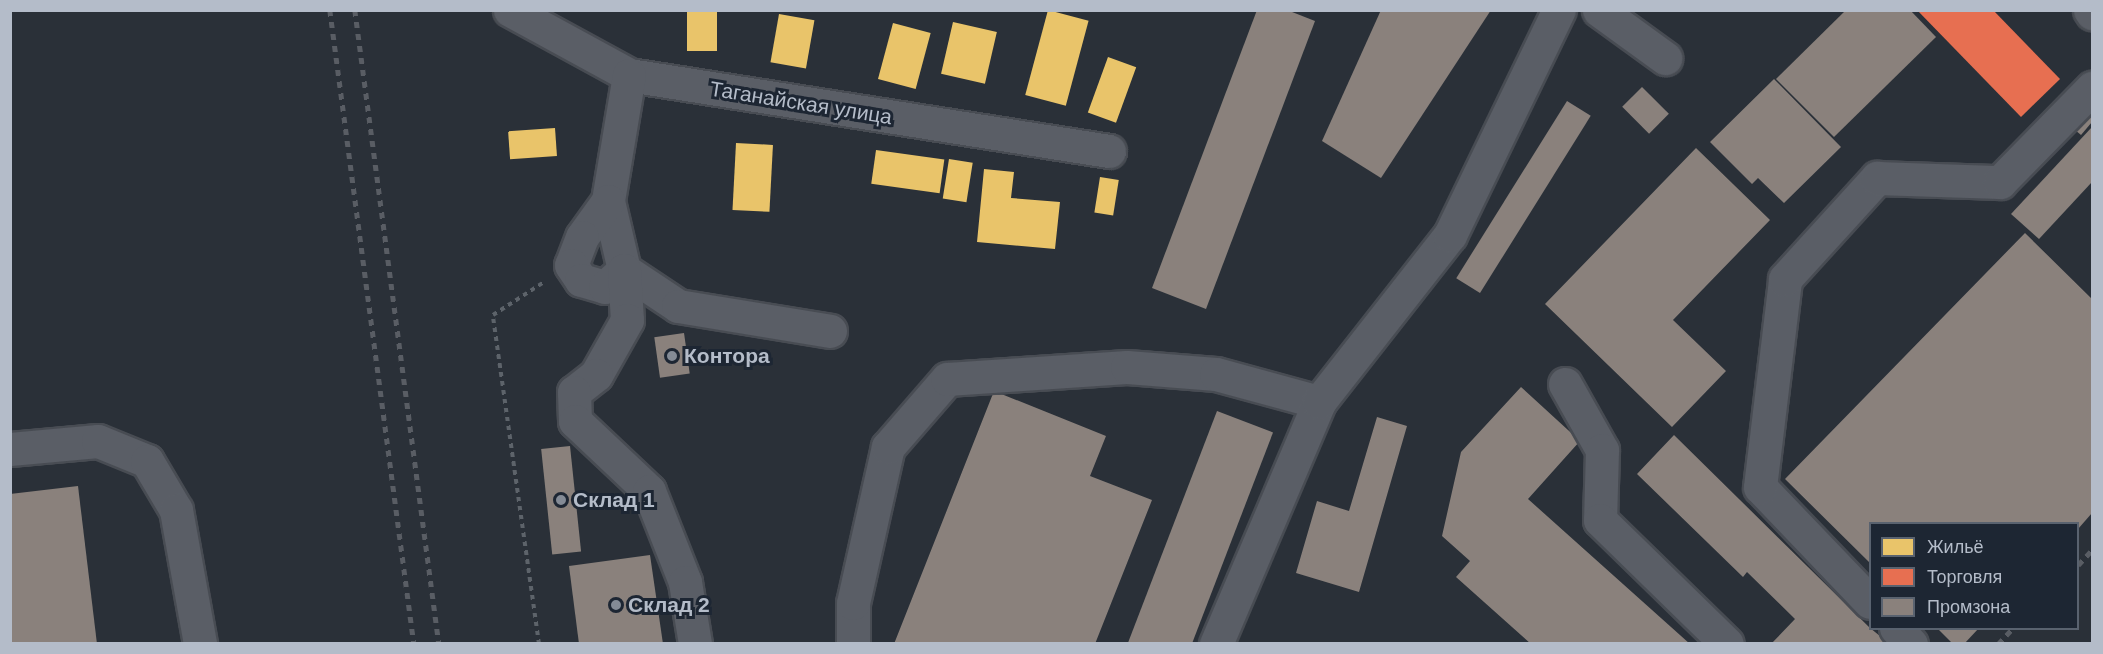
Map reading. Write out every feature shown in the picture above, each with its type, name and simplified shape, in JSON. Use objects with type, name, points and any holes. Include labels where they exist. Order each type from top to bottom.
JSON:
[{"type":"street","name":"Таганайская улица","points":[[510,10],[628,75],[1109,151]]},
{"type":"street","points":[[1216,644],[1319,402],[1450,236],[1559,10]]},
{"type":"street","points":[[1599,10],[1665,58]]},
{"type":"street","points":[[628,75],[608,201],[624,270],[627,320],[596,375],[574,392],[575,421],[649,491],[685,582],[695,644]]},
{"type":"street","points":[[1869,601],[1760,487],[1785,279],[1877,178],[2000,182],[2092,88]]},
{"type":"street","points":[[608,201],[582,237],[572,265],[580,280],[604,287],[624,270]]},
{"type":"street","points":[[624,270],[678,306],[830,331]]},
{"type":"street","points":[[853,644],[853,603],[888,447],[947,379],[1127,367],[1216,374],[1319,402]]},
{"type":"street","points":[[1565,384],[1602,450],[1600,520],[1727,644]]},
{"type":"street","points":[[10,449],[98,441],[147,461],[176,510],[200,644]]},
{"type":"street","points":[[1898,630],[1911,644]]},
{"type":"path","points":[[539,644],[493,315],[572,265]]},
{"type":"building: Жильё","points":[[687,10],[717,10],[717,51],[687,51]]},
{"type":"building: Жильё","points":[[1048,10],[1089,21],[1066,106],[1025,95]]},
{"type":"building: Жильё","points":[[779,14],[814,20],[806,69],[770,62]]},
{"type":"building: Жильё","points":[[953,22],[997,32],[985,84],[941,74]]},
{"type":"building: Жильё","points":[[893,23],[931,33],[916,89],[878,79]]},
{"type":"building: Жильё","points":[[1108,57],[1136,67],[1116,123],[1088,112]]},
{"type":"building: Жильё","points":[[555,128],[557,156],[510,159],[508,131]]},
{"type":"building: Жильё","points":[[736,143],[773,145],[769,212],[732,210]]},
{"type":"building: Жильё","points":[[876,150],[944,160],[940,193],[871,184]]},
{"type":"building: Жильё","points":[[949,159],[973,163],[966,202],[943,199]]},
{"type":"building: Жильё","points":[[984,169],[1014,172],[1011,198],[1060,202],[1055,249],[977,242]]},
{"type":"building: Жильё","points":[[1100,177],[1119,180],[1113,216],[1094,213]]},
{"type":"building: Торговля","points":[[1917,10],[1993,10],[2060,79],[2021,117]]},
{"type":"building: Промзона","points":[[1257,10],[1287,10],[1315,21],[1206,309],[1152,288]]},
{"type":"building: Промзона","points":[[1381,10],[1491,10],[1381,178],[1322,141]]},
{"type":"building: Промзона","points":[[1846,10],[1910,10],[1936,37],[1834,137],[1776,79]]},
{"type":"building: Промзона","points":[[1774,79],[1841,147],[1784,203],[1758,178],[1752,184],[1710,142]]},
{"type":"building: Промзона","points":[[1642,87],[1669,114],[1649,134],[1622,107]]},
{"type":"building: Промзона","points":[[2092,96],[2092,122],[2081,135],[2068,124]]},
{"type":"building: Промзона","points":[[1567,101],[1591,116],[1480,293],[1456,278]]},
{"type":"building: Промзона","points":[[2092,127],[2092,182],[2039,239],[2011,214]]},
{"type":"building: Промзона","points":[[1696,148],[1770,220],[1673,320],[1726,371],[1672,427],[1545,304]]},
{"type":"building: Промзона","points":[[2025,233],[2092,299],[2092,513],[2079,528],[2079,522],[1869,522],[1869,562],[1785,479]]},
{"type":"building: Промзона","name":"Контора","points":[[684,333],[690,374],[660,378],[654,337]]},
{"type":"building: Промзона","points":[[1521,387],[1580,441],[1528,499],[1690,644],[1531,644],[1456,577],[1470,561],[1442,536],[1461,452]]},
{"type":"building: Промзона","points":[[994,391],[1106,436],[1090,476],[1152,500],[1095,644],[894,644]]},
{"type":"building: Промзона","points":[[1217,411],[1273,433],[1192,644],[1128,644]]},
{"type":"building: Промзона","points":[[1377,417],[1407,426],[1359,592],[1296,573],[1317,501],[1349,511]]},
{"type":"building: Промзона","points":[[1674,435],[1869,627],[1869,630],[1872,630],[1890,644],[1771,644],[1795,619],[1747,572],[1743,577],[1637,474]]},
{"type":"building: Промзона","name":"Склад 1","points":[[570,446],[581,551],[552,554],[541,449]]},
{"type":"building: Промзона","points":[[78,486],[97,644],[10,644],[10,494]]},
{"type":"building: Промзона","name":"Склад 2","points":[[650,555],[663,644],[579,644],[569,566]]},
{"type":"building: Промзона","points":[[1939,630],[1977,630],[1964,644],[1953,644]]},
{"type":"railway","points":[[330,10],[414,644]]},
{"type":"railway","points":[[355,10],[439,644]]},
{"type":"railway","points":[[2079,564],[2092,550]]},
{"type":"railway","points":[[1998,644],[2011,630]]},
{"type":"place","name":"Контора","points":[[672,356]]},
{"type":"place","name":"Склад 1","points":[[561,500]]},
{"type":"place","name":"Склад 2","points":[[616,605]]}]
